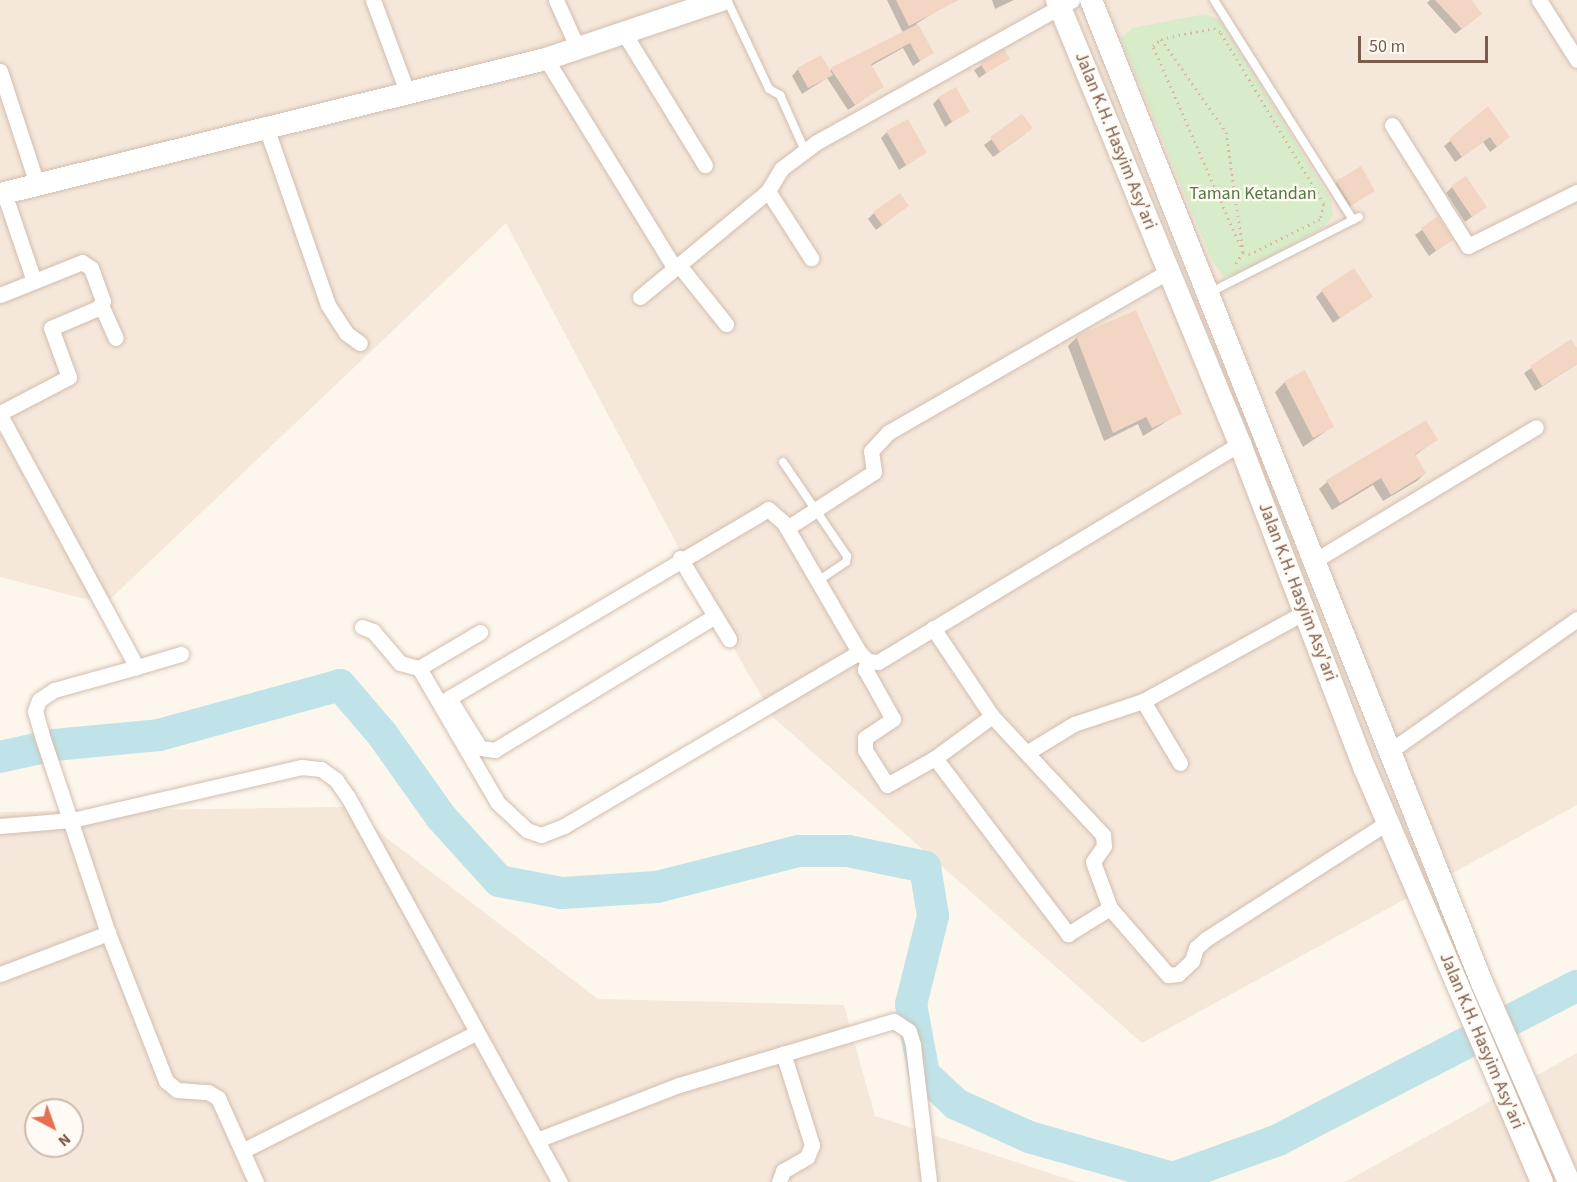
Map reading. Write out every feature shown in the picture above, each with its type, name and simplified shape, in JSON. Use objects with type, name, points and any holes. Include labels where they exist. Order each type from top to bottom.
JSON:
[{"type":"main road","points":[[2,194],[546,59],[721,0]]},
{"type":"main road","name":"Jalan K.H. Hasyim Asy'ari","points":[[1078,4],[1168,271],[1240,444],[1388,822],[1542,1182]]},
{"type":"main road","name":"Jalan K.H. Hasyim Asy'ari","points":[[1078,4],[1208,294],[1482,983],[1569,1182]]},
{"type":"street","points":[[373,0],[407,92]]},
{"type":"street","points":[[556,0],[578,48]]},
{"type":"street","points":[[1539,0],[1577,60]]},
{"type":"street","points":[[640,297],[768,191],[781,169],[805,151],[1078,4]]},
{"type":"street","points":[[624,33],[705,165]]},
{"type":"street","points":[[546,59],[676,266],[726,324]]},
{"type":"street","points":[[0,71],[38,184]]},
{"type":"street","points":[[1392,125],[1468,246],[1577,192]]},
{"type":"street","points":[[266,127],[328,305],[346,333],[360,343]]},
{"type":"street","points":[[768,191],[812,258]]},
{"type":"street","points":[[2,194],[34,281]]},
{"type":"street","points":[[0,295],[88,263],[101,305],[116,338]]},
{"type":"street","points":[[787,528],[874,472],[871,451],[890,432],[1168,271]]},
{"type":"street","points":[[101,305],[51,328],[69,377],[0,414],[137,667]]},
{"type":"street","points":[[1314,561],[1536,427]]},
{"type":"street","points":[[445,701],[498,803],[527,830],[541,835],[564,826],[864,657],[878,662],[1240,444]]},
{"type":"street","points":[[445,701],[680,558],[768,509],[787,528],[864,657],[865,669],[894,719],[865,738],[865,750],[874,768],[887,785],[935,758],[992,716]]},
{"type":"street","points":[[680,558],[729,639]]},
{"type":"street","points":[[1028,752],[1074,724],[1143,701],[1305,612]]},
{"type":"street","points":[[362,627],[373,631],[400,663],[419,668],[480,748],[495,750],[715,616]]},
{"type":"street","points":[[1390,751],[1577,619]]},
{"type":"street","points":[[933,628],[992,716],[1103,835],[1104,846],[1093,862],[1110,908],[1168,975],[1178,974],[1192,961],[1196,948],[1206,939],[1388,822]]},
{"type":"street","points":[[419,668],[480,632]]},
{"type":"street","points":[[181,654],[54,690],[39,700],[35,711],[108,933],[166,1081],[177,1090],[208,1092],[218,1098],[256,1182]]},
{"type":"street","points":[[1143,701],[1180,763]]},
{"type":"street","points":[[935,758],[1068,934],[1110,908]]},
{"type":"street","points":[[0,826],[72,820],[301,767],[321,769],[336,780],[348,797],[560,1182]]},
{"type":"street","points":[[0,974],[108,933]]},
{"type":"street","points":[[537,1140],[679,1085],[878,1023],[894,1021],[903,1024],[913,1045],[928,1182]]},
{"type":"street","points":[[242,1151],[476,1033]]},
{"type":"street","points":[[779,1182],[783,1171],[812,1151],[783,1053]]},
{"type":"lane","points":[[727,0],[769,89],[780,94],[805,151]]},
{"type":"lane","points":[[1208,294],[1356,219],[1214,0]]},
{"type":"lane","points":[[783,462],[817,508],[848,559],[818,581]]},
{"type":"path","points":[[1214,28],[1221,33],[1324,204],[1320,219],[1250,254],[1243,252],[1153,46],[1161,39],[1214,28]]},
{"type":"path","points":[[1161,39],[1226,132],[1243,252]]},
{"type":"shaded area","points":[[0,0],[1577,0],[1577,805],[1142,1043],[774,718],[715,616],[506,223],[105,604],[0,577]]},
{"type":"shaded area","points":[[346,807],[598,999],[844,1005],[875,1116],[1077,1182],[0,1182],[0,812]]},
{"type":"shaded area","points":[[1577,1053],[1577,1182],[1345,1182]]},
{"type":"green space","name":"Taman Ketandan","points":[[1205,14],[1220,20],[1331,200],[1333,216],[1321,229],[1237,275],[1224,277],[1212,261],[1121,38],[1132,28]]},
{"type":"building","points":[[896,0],[959,0],[909,26]]},
{"type":"building","points":[[1435,0],[1472,0],[1482,14],[1462,29]]},
{"type":"building","points":[[918,24],[934,53],[920,61],[910,43],[871,64],[884,87],[855,105],[830,68]]},
{"type":"building","points":[[1004,49],[1010,59],[986,73],[980,63]]},
{"type":"building","points":[[821,55],[833,75],[808,88],[797,68]]},
{"type":"building","points":[[956,87],[970,112],[952,122],[938,97]]},
{"type":"building","points":[[1488,106],[1510,137],[1497,147],[1490,137],[1462,157],[1449,139]]},
{"type":"building","points":[[1022,114],[1033,128],[1000,152],[990,137]]},
{"type":"building","points":[[908,119],[927,153],[906,165],[886,131]]},
{"type":"building","points":[[1361,166],[1375,191],[1351,205],[1336,181]]},
{"type":"building","points":[[1466,176],[1487,207],[1472,217],[1451,186]]},
{"type":"building","points":[[900,193],[909,206],[882,225],[873,212]]},
{"type":"building","points":[[1438,216],[1453,240],[1436,251],[1421,228]]},
{"type":"building","points":[[1354,268],[1373,297],[1340,318],[1321,290]]},
{"type":"building","points":[[1136,310],[1182,414],[1152,428],[1146,417],[1113,433],[1076,336]]},
{"type":"building","points":[[1571,339],[1577,348],[1577,364],[1542,386],[1530,366]]},
{"type":"building","points":[[1305,370],[1334,427],[1313,438],[1284,381]]},
{"type":"building","points":[[1426,420],[1438,440],[1415,454],[1426,473],[1391,495],[1381,478],[1340,503],[1326,480]]},
{"type":"waterway","points":[[0,757],[54,745],[159,735],[340,685],[382,734],[441,817],[499,881],[562,893],[657,887],[798,851],[848,851],[925,867],[933,916],[911,1004],[924,1074],[956,1104],[1029,1137],[1173,1178],[1278,1140],[1577,986]]}]
